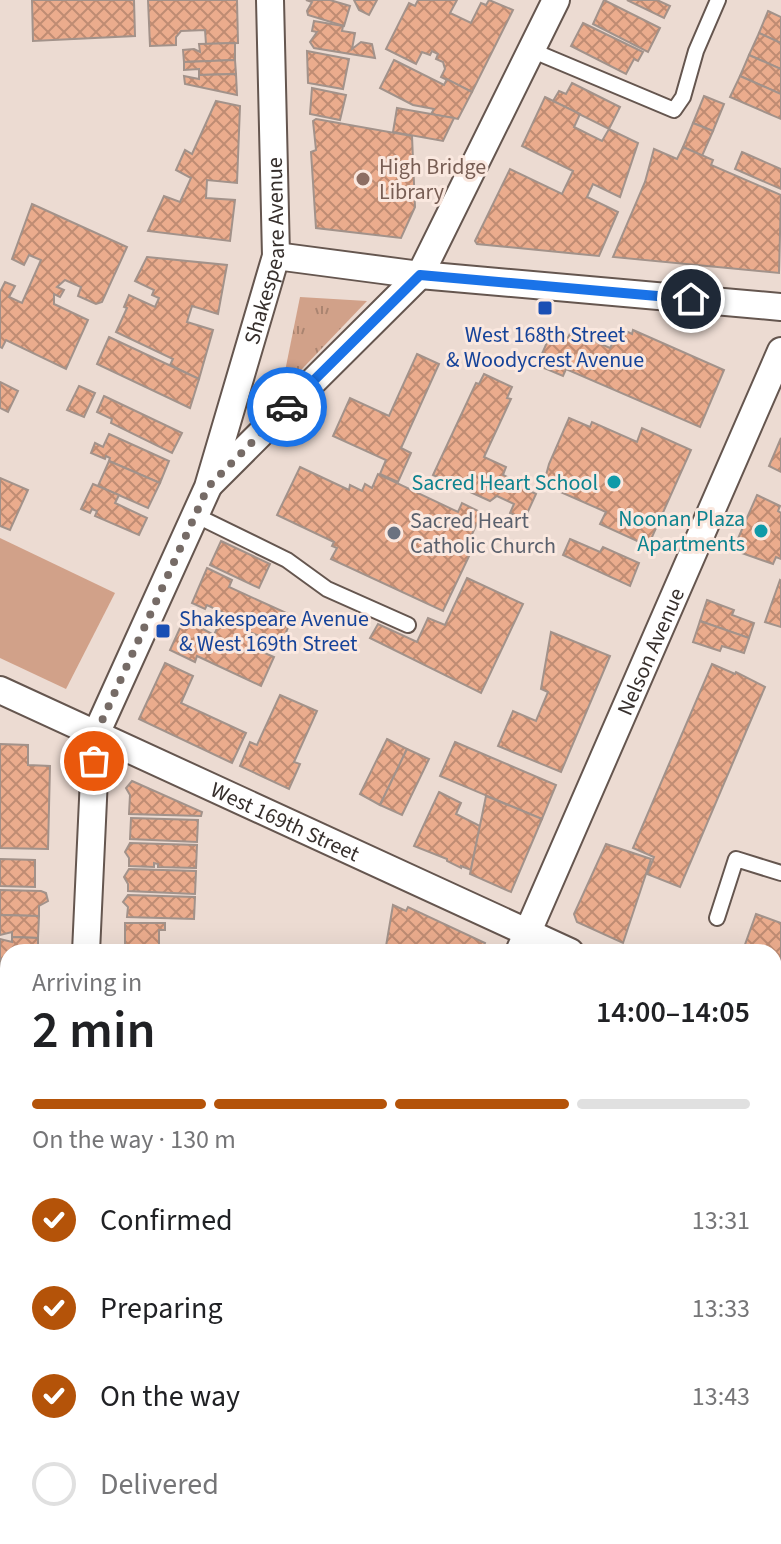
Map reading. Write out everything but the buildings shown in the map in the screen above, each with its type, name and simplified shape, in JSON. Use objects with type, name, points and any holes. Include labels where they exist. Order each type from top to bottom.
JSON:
[{"type":"street","name":"Shakespeare Avenue","points":[[86,944],[96,734],[208,487],[276,256],[270,0]]},
{"type":"street","points":[[208,487],[420,275],[556,0]]},
{"type":"street","points":[[276,256],[420,275],[781,307]]},
{"type":"street","name":"Nelson Avenue","points":[[524,942],[781,351]]},
{"type":"street","name":"West 169th Street","points":[[0,690],[524,942]]},
{"type":"lane","points":[[531,50],[674,110],[683,97],[696,51],[718,0]]},
{"type":"lane","points":[[195,515],[287,560],[327,589],[408,625]]},
{"type":"lane","points":[[717,918],[736,859],[781,873]]},
{"type":"green space","points":[[300,297],[367,301],[281,391]]},
{"type":"green space","points":[[0,538],[115,593],[66,689],[0,658]]},
{"type":"way so far","points":[[94,761],[96,734],[208,487],[287,407]]},
{"type":"place","name":"High Bridge Library","points":[[363,179]]},
{"type":"place","name":"West 168th Street & Woodycrest Avenue","points":[[545,308]]},
{"type":"place","name":"Sacred Heart School","points":[[614,482]]},
{"type":"place","name":"Noonan Plaza Apartments","points":[[761,531]]},
{"type":"place","name":"Sacred Heart Catholic Church","points":[[394,533]]},
{"type":"place","name":"Shakespeare Avenue & West 169th Street","points":[[163,631]]},
{"type":"route","points":[[287,407],[420,275],[691,299]]}]
